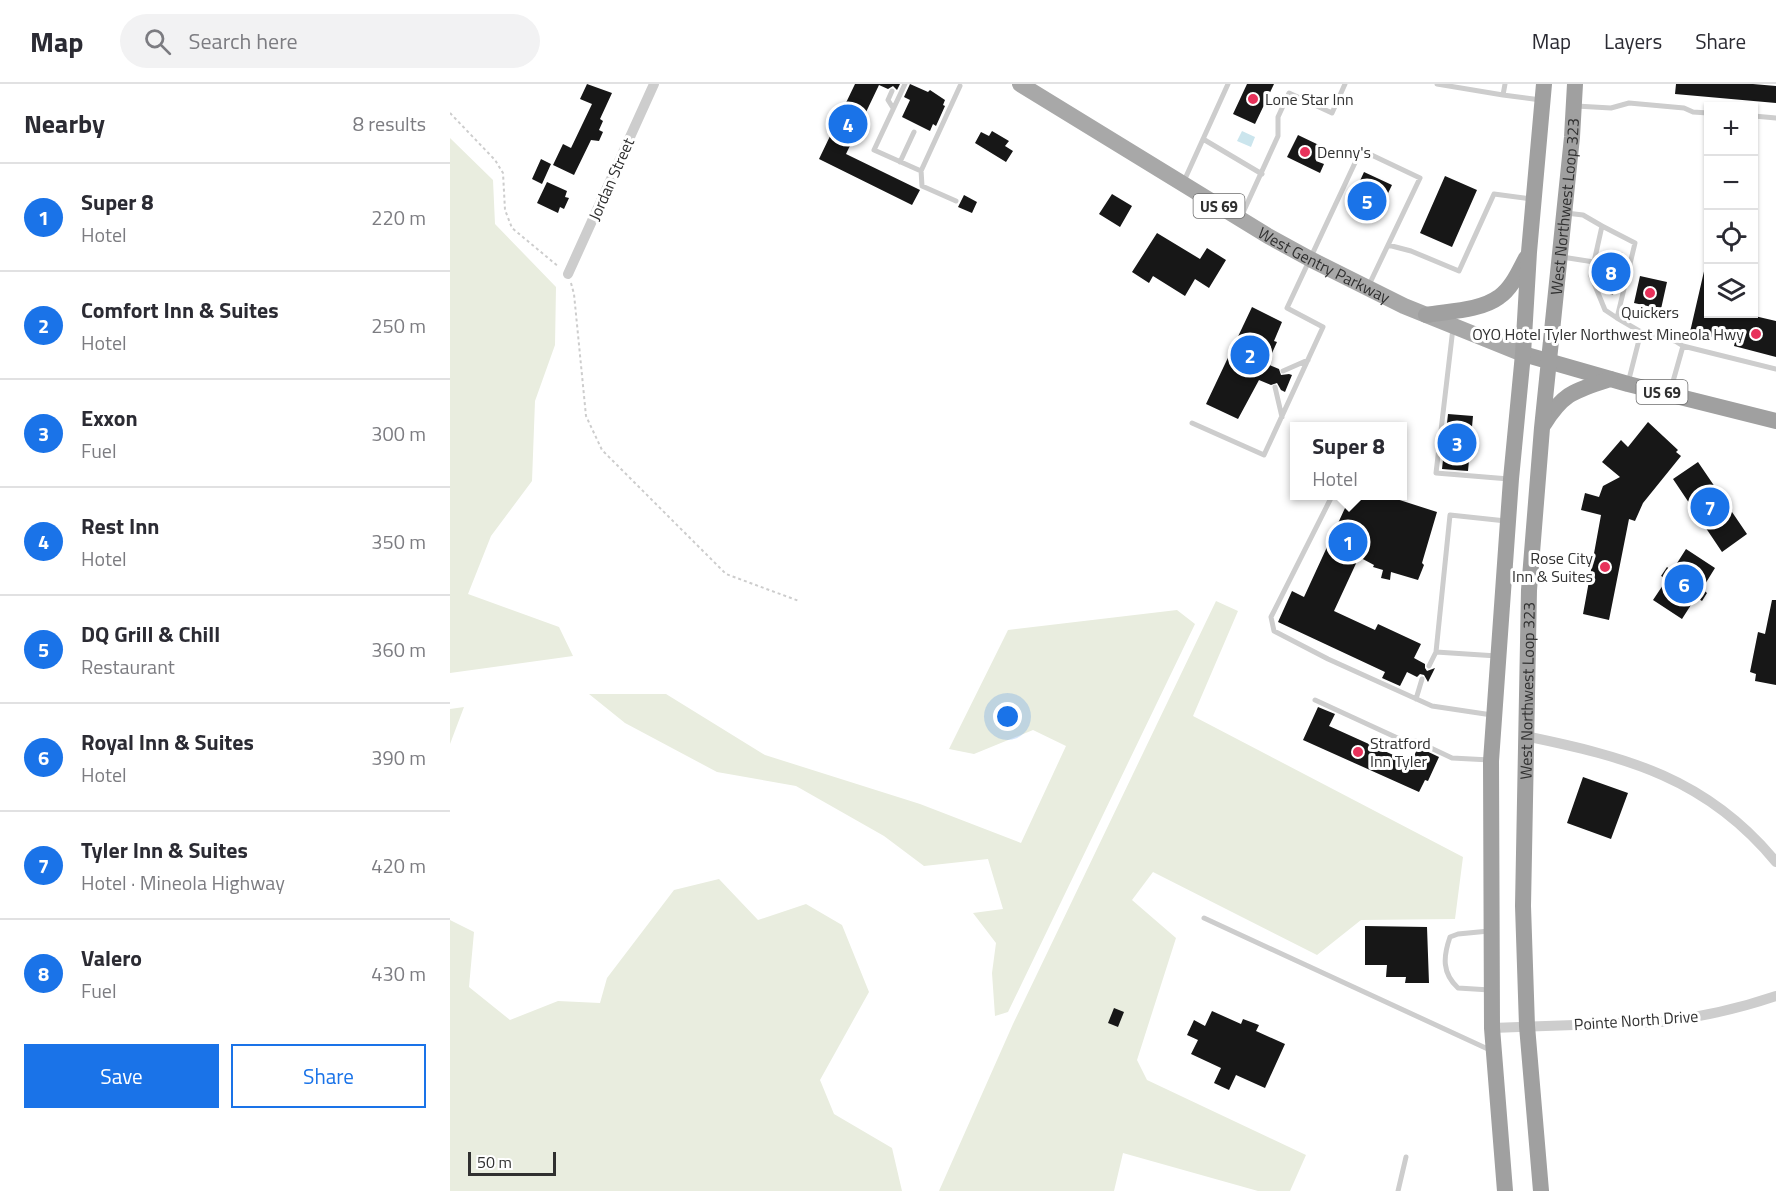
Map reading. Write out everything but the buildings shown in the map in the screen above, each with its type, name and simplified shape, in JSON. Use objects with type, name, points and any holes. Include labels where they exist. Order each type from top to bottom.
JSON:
[{"type":"highway","name":"West Northwest Loop 323","points":[[1541,1191],[1527,1026],[1523,906],[1529,590],[1575,84]]},
{"type":"highway","name":"West Northwest Loop 323","points":[[1505,1191],[1492,1028],[1491,760],[1507,521],[1523,354],[1543,92]]},
{"type":"highway","points":[[1426,315],[1476,306],[1499,298],[1511,285],[1529,252]]},
{"type":"highway","name":"West Gentry Parkway","points":[[1523,354],[1549,362]]},
{"type":"highway","name":"US 69","points":[[1549,362],[1776,421]]},
{"type":"highway","points":[[1542,428],[1555,407],[1569,393],[1610,378]]},
{"type":"main road","name":"West Gentry Parkway","points":[[1020,84],[1240,219],[1310,259],[1426,315],[1523,354]]},
{"type":"street","name":"Jordan Street","points":[[568,274],[654,84]]},
{"type":"street","points":[[1525,736],[1614,756],[1674,780],[1705,797],[1731,816],[1761,844],[1776,862]]},
{"type":"street","name":"Pointe North Drive","points":[[1492,1028],[1688,1019],[1730,1010],[1776,996]]},
{"type":"lane","points":[[905,84],[874,150],[921,170]]},
{"type":"lane","points":[[1183,184],[1228,84]]},
{"type":"lane","points":[[1240,219],[1278,136],[1278,117],[1289,93],[1332,113],[1345,84]]},
{"type":"lane","points":[[1437,84],[1503,95],[1543,92]]},
{"type":"lane","points":[[1503,95],[1505,84]]},
{"type":"lane","points":[[956,201],[922,186],[921,170],[959,85]]},
{"type":"lane","points":[[892,91],[888,100],[893,108]]},
{"type":"lane","points":[[1574,106],[1611,108],[1629,103],[1683,108],[1704,113]]},
{"type":"lane","points":[[1758,116],[1776,118]]},
{"type":"lane","points":[[900,162],[915,132]]},
{"type":"lane","points":[[1203,139],[1262,174]]},
{"type":"lane","points":[[1192,423],[1264,455],[1323,327],[1287,308],[1361,150],[1420,178],[1367,288]]},
{"type":"lane","points":[[1388,245],[1411,250],[1459,272],[1494,194],[1534,199]]},
{"type":"lane","points":[[1565,213],[1583,215],[1635,243],[1617,318]]},
{"type":"lane","points":[[1602,226],[1591,276],[1605,310],[1641,332],[1675,341],[1683,346],[1776,369]]},
{"type":"lane","points":[[1560,257],[1594,262]]},
{"type":"lane","points":[[1453,326],[1436,472],[1511,479]]},
{"type":"lane","points":[[1628,384],[1641,332]]},
{"type":"lane","points":[[1669,394],[1683,346]]},
{"type":"lane","points":[[1283,371],[1308,360]]},
{"type":"lane","points":[[1275,387],[1282,417]]},
{"type":"lane","points":[[1330,500],[1271,617],[1274,631],[1328,659],[1432,706],[1493,716]]},
{"type":"lane","points":[[1429,666],[1436,652],[1450,515],[1507,521]]},
{"type":"lane","points":[[1436,652],[1497,656]]},
{"type":"lane","points":[[1416,699],[1422,680]]},
{"type":"lane","points":[[1315,700],[1404,741],[1416,741],[1452,758],[1491,760]]},
{"type":"lane","points":[[1204,918],[1494,1052]]},
{"type":"lane","points":[[1491,931],[1458,934],[1450,937],[1446,949],[1446,973],[1458,988],[1492,990]]},
{"type":"lane","points":[[1398,1191],[1406,1157]]},
{"type":"path","points":[[450,112],[495,160],[503,173],[505,210],[512,228],[568,274],[574,294],[586,416],[602,450],[726,574],[799,601]]},
{"type":"shaded area","points":[[450,138],[493,180],[495,224],[556,287],[555,345],[535,401],[532,481],[491,536],[468,594],[559,627],[573,656],[450,673]]},
{"type":"shaded area","points":[[1216,601],[1238,611],[1193,716],[1463,857],[1455,919],[1361,920],[1317,955],[1153,872],[1132,900],[1176,938],[1137,1060],[1147,1080],[1306,1155],[1290,1191],[1258,1191],[1123,1153],[1114,1191],[939,1191],[1013,1024]]},
{"type":"shaded area","points":[[1177,610],[1195,624],[1008,1012],[995,1016],[992,973],[996,943],[973,913],[1003,909],[988,859],[924,866],[884,836],[796,786],[717,772],[625,723],[589,694],[666,694],[765,755],[920,804],[1021,843],[1066,746],[1033,730],[974,754],[949,749],[1008,630]]},
{"type":"shaded area","points":[[464,707],[450,744],[450,709]]},
{"type":"shaded area","points":[[719,879],[758,920],[806,904],[842,925],[869,992],[820,1080],[834,1114],[892,1148],[902,1191],[450,1191],[450,920],[474,932],[469,987],[510,1020],[558,1001],[600,1003],[607,978],[674,890]]},
{"type":"water","points":[[1242,131],[1255,137],[1251,147],[1237,141]]},
{"type":"place","name":"Lone Star Inn","points":[[1253,99]]},
{"type":"place","name":"Rest Inn","points":[[848,124]]},
{"type":"place","name":"Denny's","points":[[1305,152]]},
{"type":"place","name":"DQ Grill & Chill","points":[[1367,201]]},
{"type":"place","name":"Valero","points":[[1611,272]]},
{"type":"place","name":"Quickers","points":[[1650,293]]},
{"type":"place","name":"OYO Hotel Tyler Northwest Mineola Hwy","points":[[1756,334]]},
{"type":"place","name":"Comfort Inn & Suites","points":[[1250,355]]},
{"type":"place","name":"Exxon","points":[[1457,443]]},
{"type":"place","name":"Tyler Inn & Suites","points":[[1710,507]]},
{"type":"place","name":"Super 8","points":[[1348,542]]},
{"type":"place","name":"Rose City Inn & Suites","points":[[1605,567]]},
{"type":"place","name":"Royal Inn & Suites","points":[[1684,584]]},
{"type":"place","name":"Stratford Inn Tyler","points":[[1358,752]]}]
